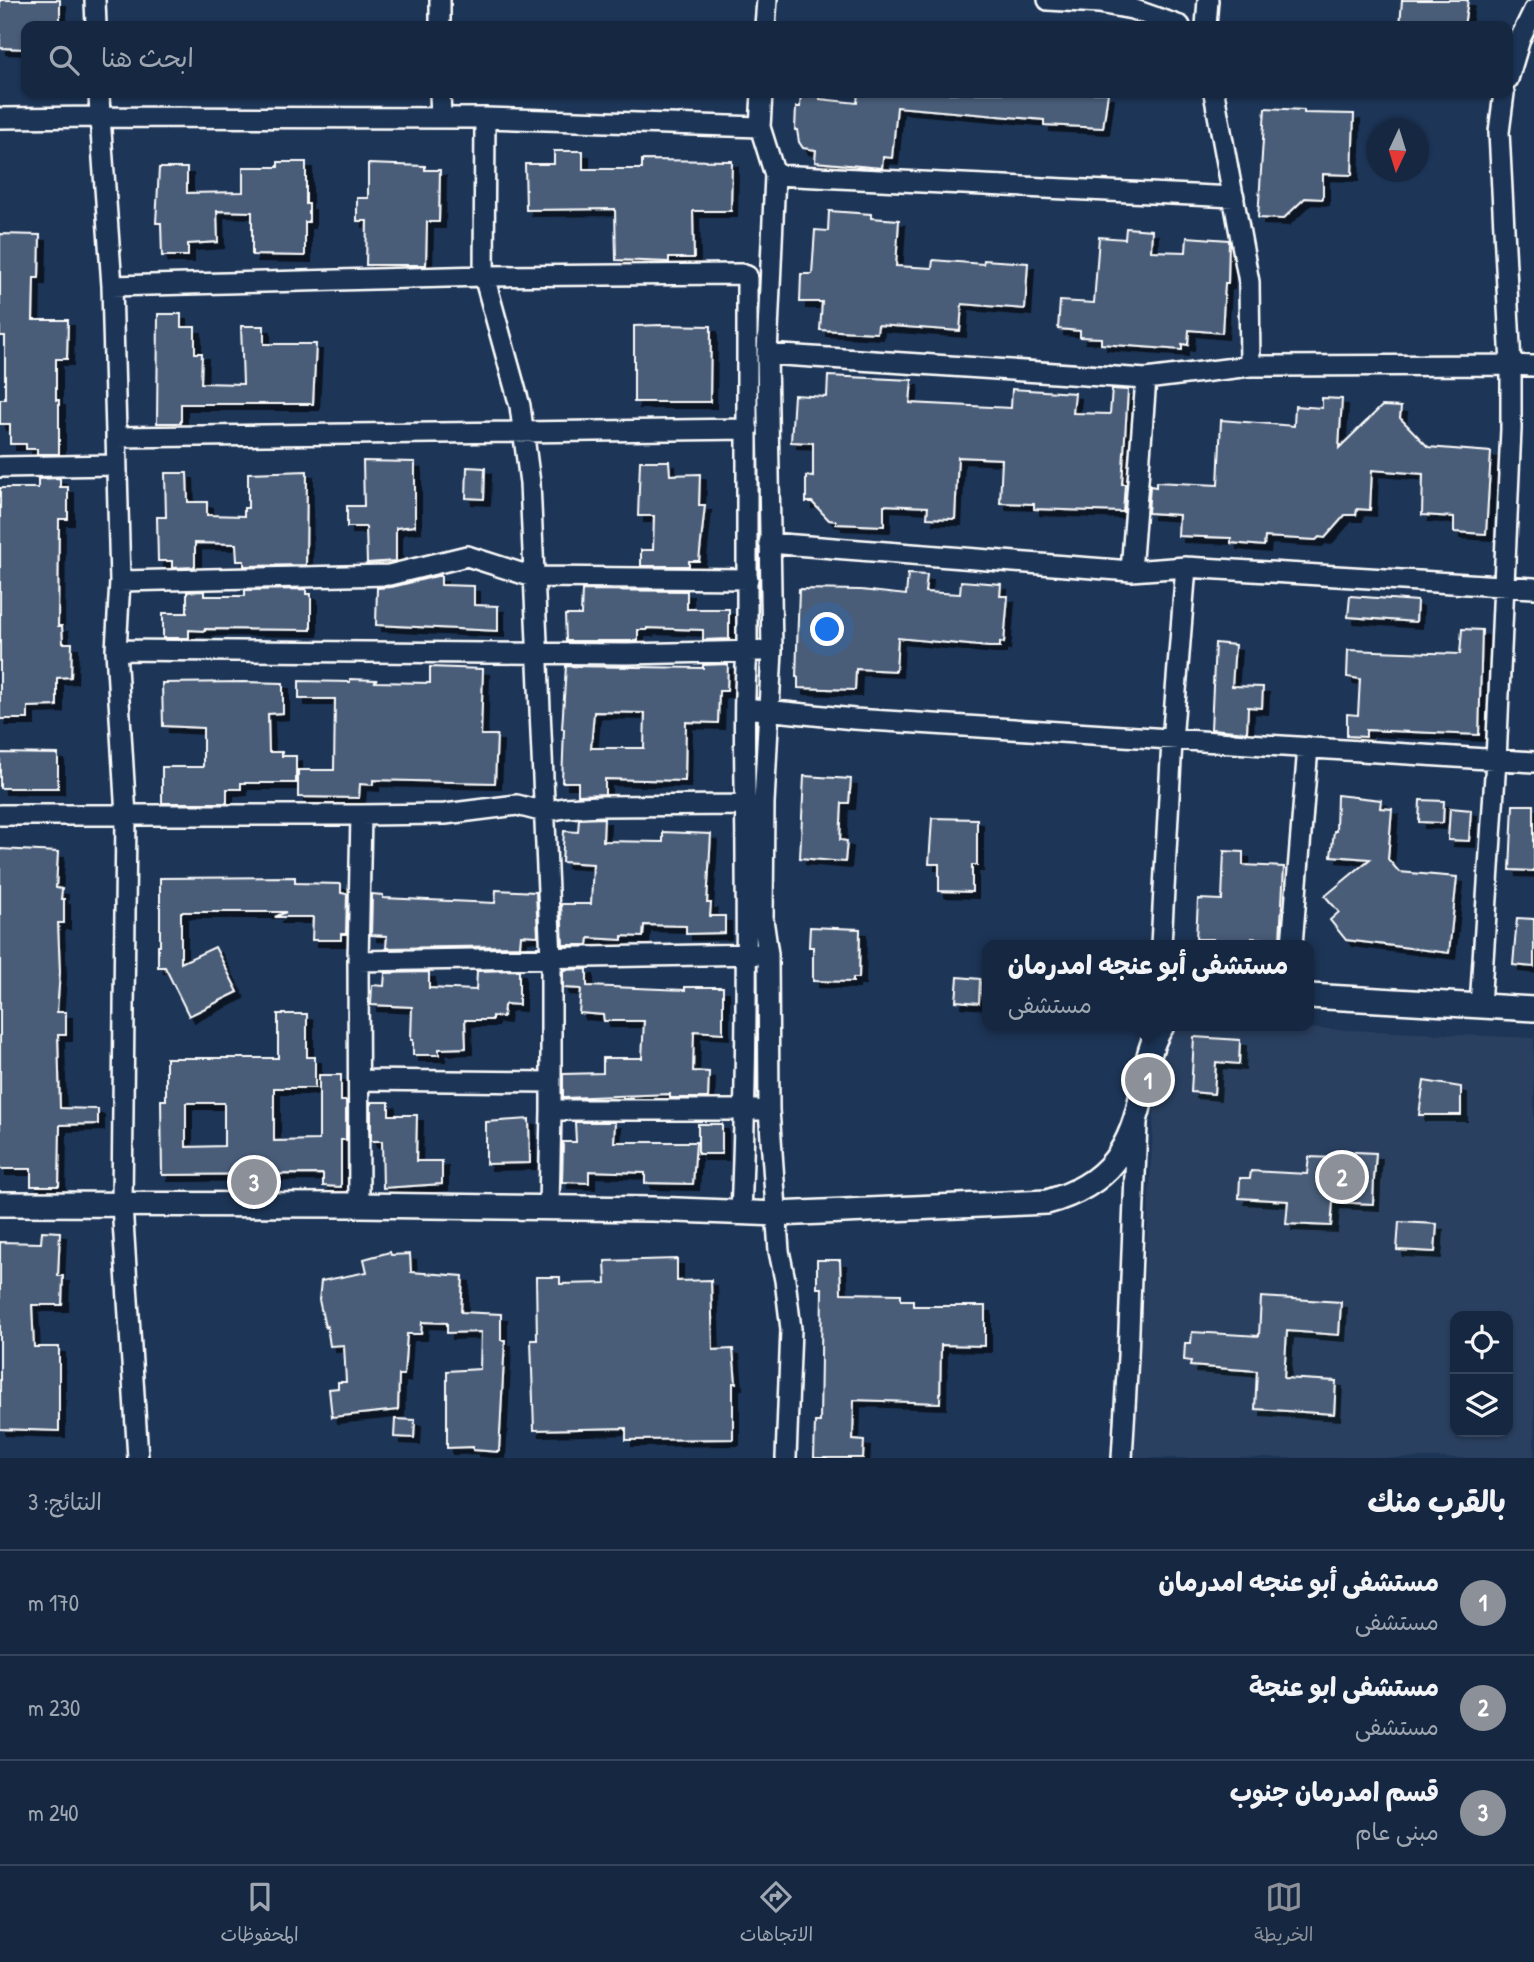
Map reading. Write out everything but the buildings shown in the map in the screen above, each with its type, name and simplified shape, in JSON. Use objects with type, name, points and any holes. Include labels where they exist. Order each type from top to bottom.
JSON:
[{"type":"street","points":[[95,0],[96,21]]},
{"type":"street","points":[[440,0],[440,21]]},
{"type":"street","points":[[765,21],[766,0]]},
{"type":"street","points":[[1048,0],[1099,3],[1132,9],[1166,21]]},
{"type":"street","points":[[1206,21],[1208,0]]},
{"type":"street","points":[[1513,62],[1520,39],[1534,10]]},
{"type":"street","points":[[99,98],[112,285],[120,580],[116,650],[126,816],[122,1205],[138,1458]]},
{"type":"street","points":[[440,98],[440,118]]},
{"type":"street","points":[[762,98],[760,127],[775,175],[767,354],[772,651],[767,709],[763,919],[768,954],[769,1110],[779,1251],[791,1329],[786,1458]]},
{"type":"street","points":[[1215,98],[1249,282],[1250,366]]},
{"type":"street","points":[[1480,1006],[1496,760],[1511,429],[1511,365],[1499,132],[1503,98]]},
{"type":"street","points":[[0,118],[485,118],[760,127]]},
{"type":"street","points":[[485,118],[484,276],[514,381],[525,433],[530,483],[551,959],[549,1208]]},
{"type":"street","points":[[775,175],[1234,197]]},
{"type":"street","points":[[112,285],[484,276],[745,275],[748,579],[743,708],[747,954],[741,1213]]},
{"type":"street","points":[[767,354],[1146,379],[1250,366],[1534,366]]},
{"type":"street","points":[[1131,571],[1146,379]]},
{"type":"street","points":[[116,437],[748,429]]},
{"type":"street","points":[[0,467],[116,465]]},
{"type":"street","points":[[769,543],[1131,571],[1186,568],[1534,588]]},
{"type":"street","points":[[120,580],[389,575],[467,556],[533,577],[748,579]]},
{"type":"street","points":[[1161,940],[1172,741],[1186,568]]},
{"type":"street","points":[[116,650],[627,654],[772,651]]},
{"type":"street","points":[[743,708],[854,719],[1172,741],[1534,762]]},
{"type":"street","points":[[1292,940],[1308,747]]},
{"type":"street","points":[[0,814],[445,814],[517,805],[544,812],[600,806],[746,805]]},
{"type":"street","points":[[359,1205],[358,961],[361,815]]},
{"type":"street","points":[[358,961],[768,954]]},
{"type":"street","points":[[1314,996],[1534,1009]]},
{"type":"street","points":[[1122,1458],[1138,1116],[1149,1052],[1157,1031]]},
{"type":"street","points":[[359,1080],[551,1082]]},
{"type":"street","points":[[551,1110],[769,1110]]},
{"type":"street","points":[[0,1204],[359,1205],[652,1209],[777,1214],[1047,1202],[1088,1186],[1105,1172],[1125,1146],[1138,1116]]},
{"type":"shaded area","points":[[1314,1028],[1534,1038],[1534,1458],[1134,1458],[1159,1031],[1314,1031]]},
{"type":"place","name":"مستشفى أبو عنجه امدرمان","points":[[1148,1080]]},
{"type":"place","name":"مستشفى ابو عنجة","points":[[1342,1177]]},
{"type":"place","name":"قسم امدرمان جنوب","points":[[254,1182]]}]
